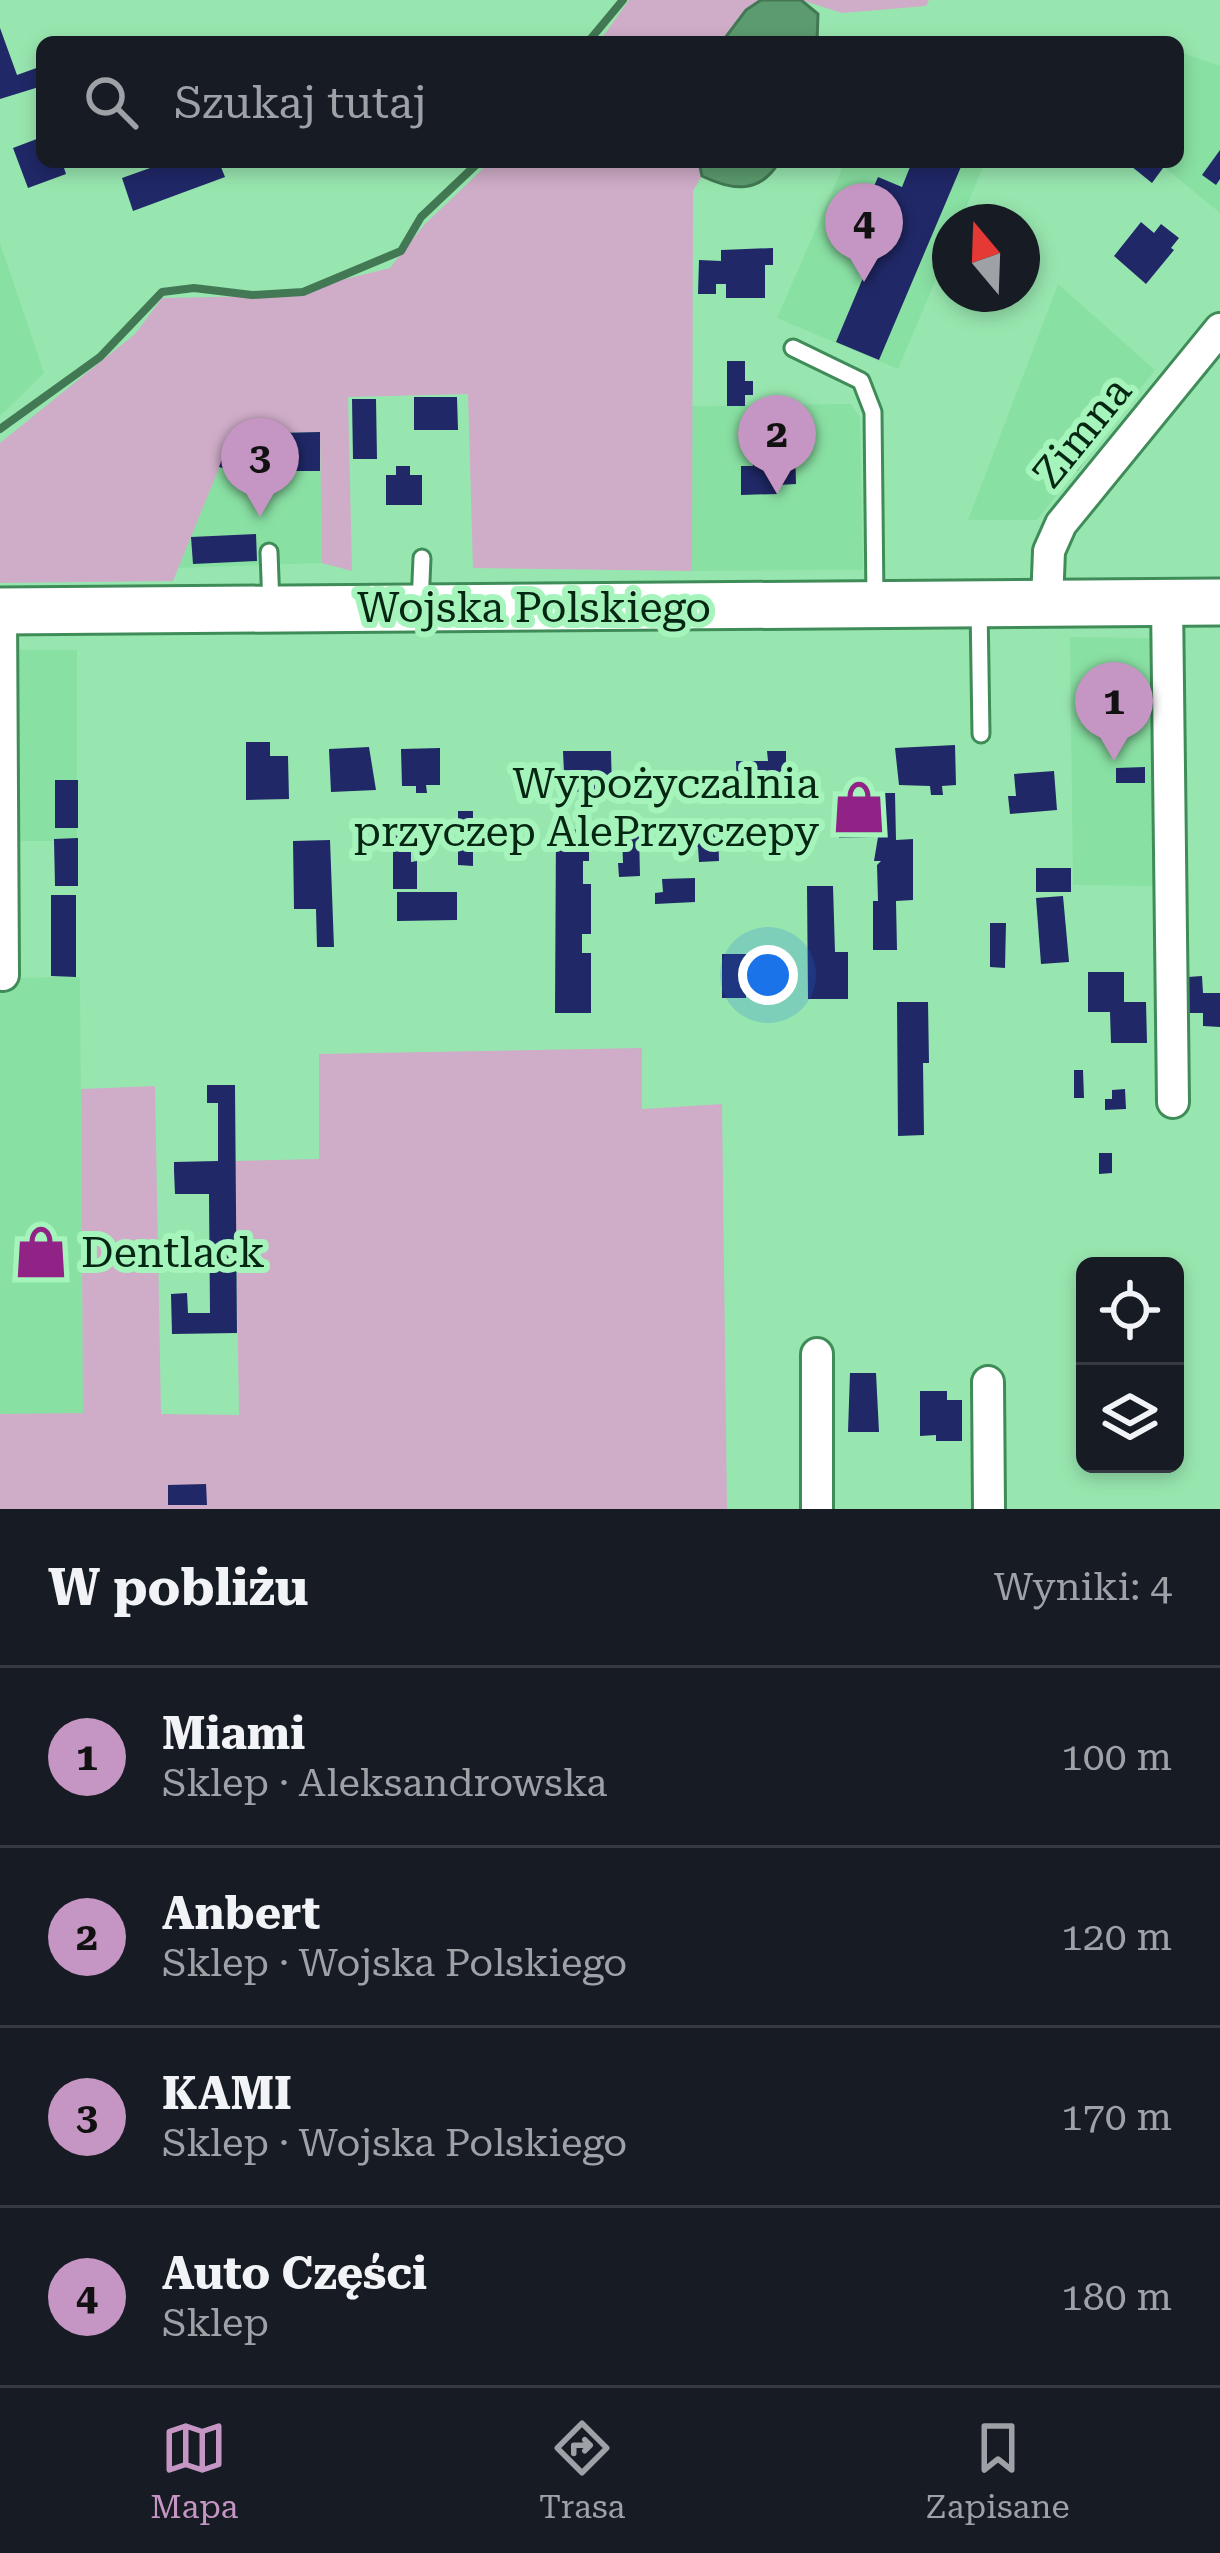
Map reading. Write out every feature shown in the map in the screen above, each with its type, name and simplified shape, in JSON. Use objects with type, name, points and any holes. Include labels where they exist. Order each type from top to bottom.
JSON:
[{"type":"main road","name":"Wojska Polskiego","points":[[0,611],[1220,602]]},
{"type":"street","name":"Zimna","points":[[1058,603],[1049,551],[1061,524],[1220,329]]},
{"type":"street","points":[[1168,602],[1173,1102]]},
{"type":"street","points":[[0,611],[3,975]]},
{"type":"street","points":[[817,1354],[817,1509]]},
{"type":"street","points":[[988,1382],[988,1509]]},
{"type":"lane","points":[[794,348],[861,380],[873,412],[875,604]]},
{"type":"lane","points":[[269,552],[271,609]]},
{"type":"lane","points":[[420,608],[422,558]]},
{"type":"lane","points":[[979,603],[981,734]]},
{"type":"shaded area","points":[[629,0],[761,0],[746,10],[726,36],[603,36]]},
{"type":"shaded area","points":[[761,0],[801,0],[818,14],[817,36],[726,36],[746,10]]},
{"type":"shaded area","points":[[801,0],[929,0],[926,6],[842,13]]},
{"type":"shaded area","points":[[1184,53],[1220,66],[1220,213],[1165,168],[1184,168]]},
{"type":"shaded area","points":[[484,168],[700,168],[702,176],[693,191],[692,571],[473,568],[468,394],[348,397],[352,571],[322,563],[320,432],[233,434],[173,581],[0,583],[0,443],[135,334],[162,298],[277,296],[390,268],[424,225]]},
{"type":"shaded area","points":[[700,168],[775,168],[763,180],[745,187],[702,176]]},
{"type":"shaded area","points":[[842,168],[982,168],[968,204],[932,204],[932,289],[898,369],[777,318]]},
{"type":"shaded area","points":[[0,243],[44,373],[0,416]]},
{"type":"shaded area","points":[[1058,284],[1155,370],[1037,520],[968,520]]},
{"type":"shaded area","points":[[851,404],[860,417],[863,570],[692,571],[692,406]]},
{"type":"shaded area","points":[[320,432],[322,563],[178,568],[232,434]]},
{"type":"shaded area","points":[[1070,637],[1155,638],[1159,886],[1073,885]]},
{"type":"shaded area","points":[[9,650],[77,650],[77,841],[9,841]]},
{"type":"shaded area","name":"Dentlack","points":[[80,977],[83,1414],[0,1414],[0,978]]},
{"type":"shaded area","points":[[642,1048],[642,1109],[722,1104],[727,1509],[0,1509],[0,1414],[83,1413],[81,1089],[155,1086],[161,1414],[239,1415],[235,1161],[319,1159],[319,1054]]},
{"type":"building","points":[[0,28],[17,75],[36,68],[36,88],[0,99]]},
{"type":"building","points":[[36,139],[36,168],[64,168],[66,174],[28,188],[13,148]]},
{"type":"building","points":[[1220,150],[1220,179],[1216,185],[1202,175]]},
{"type":"building","points":[[150,168],[221,168],[225,177],[133,211],[122,178]]},
{"type":"building","points":[[910,168],[960,168],[945,204],[932,204],[932,235],[879,360],[836,342],[876,247],[852,237],[878,177],[902,187]]},
{"type":"building","points":[[1133,168],[1163,168],[1152,183]]},
{"type":"building","points":[[1141,222],[1154,233],[1161,224],[1179,238],[1146,284],[1114,256]]},
{"type":"building","points":[[773,248],[773,265],[765,265],[765,298],[726,298],[726,284],[716,284],[716,294],[698,294],[699,260],[721,261],[721,250]]},
{"type":"building","points":[[727,361],[745,361],[745,381],[753,381],[753,395],[745,395],[745,406],[727,406]]},
{"type":"building","points":[[414,397],[457,397],[458,430],[414,430]]},
{"type":"building","points":[[352,399],[376,399],[377,459],[353,459]]},
{"type":"building","points":[[1084,431],[1099,442],[1077,471],[1063,461]]},
{"type":"building","points":[[320,432],[320,471],[287,471],[286,447],[270,447],[271,471],[237,472],[219,467],[232,434]]},
{"type":"building","points":[[752,443],[795,448],[796,484],[777,485],[777,494],[741,495],[741,466],[753,466]]},
{"type":"building","points":[[396,466],[410,466],[410,475],[422,475],[422,505],[386,505],[386,475],[396,475]]},
{"type":"building","points":[[256,534],[257,561],[193,564],[191,537]]},
{"type":"building","points":[[246,742],[270,742],[270,756],[288,756],[289,799],[246,800]]},
{"type":"building","points":[[955,745],[956,785],[942,786],[943,795],[931,795],[930,786],[899,785],[895,748]]},
{"type":"building","points":[[369,747],[376,790],[331,792],[329,749]]},
{"type":"building","points":[[440,748],[440,785],[426,785],[427,793],[416,793],[416,786],[402,786],[401,749]]},
{"type":"building","points":[[563,751],[611,751],[612,791],[573,792],[573,773],[564,773]]},
{"type":"building","points":[[767,751],[786,751],[786,802],[737,803],[736,761],[768,761]]},
{"type":"building","points":[[1145,767],[1145,783],[1116,783],[1116,768]]},
{"type":"building","points":[[1054,771],[1057,810],[1010,814],[1008,796],[1016,796],[1014,774]]},
{"type":"building","points":[[55,780],[78,780],[78,828],[55,828]]},
{"type":"building","points":[[838,793],[895,793],[896,840],[913,839],[913,900],[896,901],[897,950],[873,950],[873,901],[878,901],[877,865],[881,861],[874,861],[878,837],[839,838],[839,822],[833,821]]},
{"type":"building","points":[[458,811],[473,811],[473,866],[458,865]]},
{"type":"building","points":[[393,825],[411,825],[417,889],[393,889]]},
{"type":"building","points":[[718,828],[719,861],[699,862],[698,847],[689,847],[689,829]]},
{"type":"building","points":[[589,829],[583,884],[591,884],[591,934],[582,934],[582,953],[591,953],[591,1013],[555,1013],[556,830]]},
{"type":"building","points":[[622,834],[639,834],[640,876],[619,877]]},
{"type":"building","points":[[78,838],[78,886],[55,886],[54,839]]},
{"type":"building","points":[[330,840],[334,947],[317,947],[316,909],[294,909],[293,841]]},
{"type":"building","points":[[1036,868],[1071,868],[1071,892],[1036,892]]},
{"type":"building","points":[[695,878],[695,902],[655,904],[655,893],[663,892],[662,879]]},
{"type":"building","points":[[807,886],[833,886],[835,952],[848,952],[848,999],[808,999]]},
{"type":"building","points":[[397,892],[457,892],[457,920],[397,921]]},
{"type":"building","points":[[51,895],[76,895],[76,977],[51,976]]},
{"type":"building","points":[[1063,896],[1069,962],[1041,964],[1036,898]]},
{"type":"building","points":[[990,923],[1006,923],[1005,968],[990,967]]},
{"type":"building","points":[[722,954],[746,954],[746,998],[722,998]]},
{"type":"building","points":[[1088,972],[1124,972],[1124,1002],[1146,1002],[1147,1043],[1111,1043],[1110,1012],[1088,1012]]},
{"type":"building","points":[[1202,976],[1203,993],[1220,993],[1220,1027],[1203,1026],[1203,1013],[1187,1013],[1188,977]]},
{"type":"building","points":[[897,1002],[928,1002],[924,1135],[898,1136]]},
{"type":"building","points":[[1074,1070],[1083,1070],[1084,1098],[1074,1098]]},
{"type":"building","points":[[207,1085],[235,1085],[237,1333],[172,1334],[171,1294],[187,1293],[188,1313],[210,1313],[209,1194],[175,1194],[174,1171],[174,1162],[218,1161],[218,1103],[207,1103]]},
{"type":"building","points":[[1125,1089],[1126,1109],[1105,1110],[1105,1099],[1112,1099],[1112,1090]]},
{"type":"building","points":[[1099,1153],[1112,1153],[1112,1173],[1099,1174]]},
{"type":"building","points":[[850,1373],[876,1373],[879,1432],[848,1432]]},
{"type":"building","points":[[920,1391],[947,1391],[947,1400],[962,1400],[962,1441],[920,1436]]},
{"type":"building","points":[[206,1484],[207,1505],[168,1505],[168,1485]]},
{"type":"waterway","points":[[593,36],[623,0]]},
{"type":"waterway","points":[[0,429],[100,357],[162,292],[194,288],[252,295],[303,292],[401,251],[421,217],[473,168]]},
{"type":"place","name":"Auto Części","points":[[864,282]]},
{"type":"place","name":"Anbert","points":[[777,494]]},
{"type":"place","name":"KAMI","points":[[260,517]]},
{"type":"place","name":"Miami","points":[[1114,761]]},
{"type":"place","name":"Wypożyczalnia przyczep AlePrzyczepy","points":[[859,807]]},
{"type":"place","name":"Dentlack","points":[[41,1252]]}]
